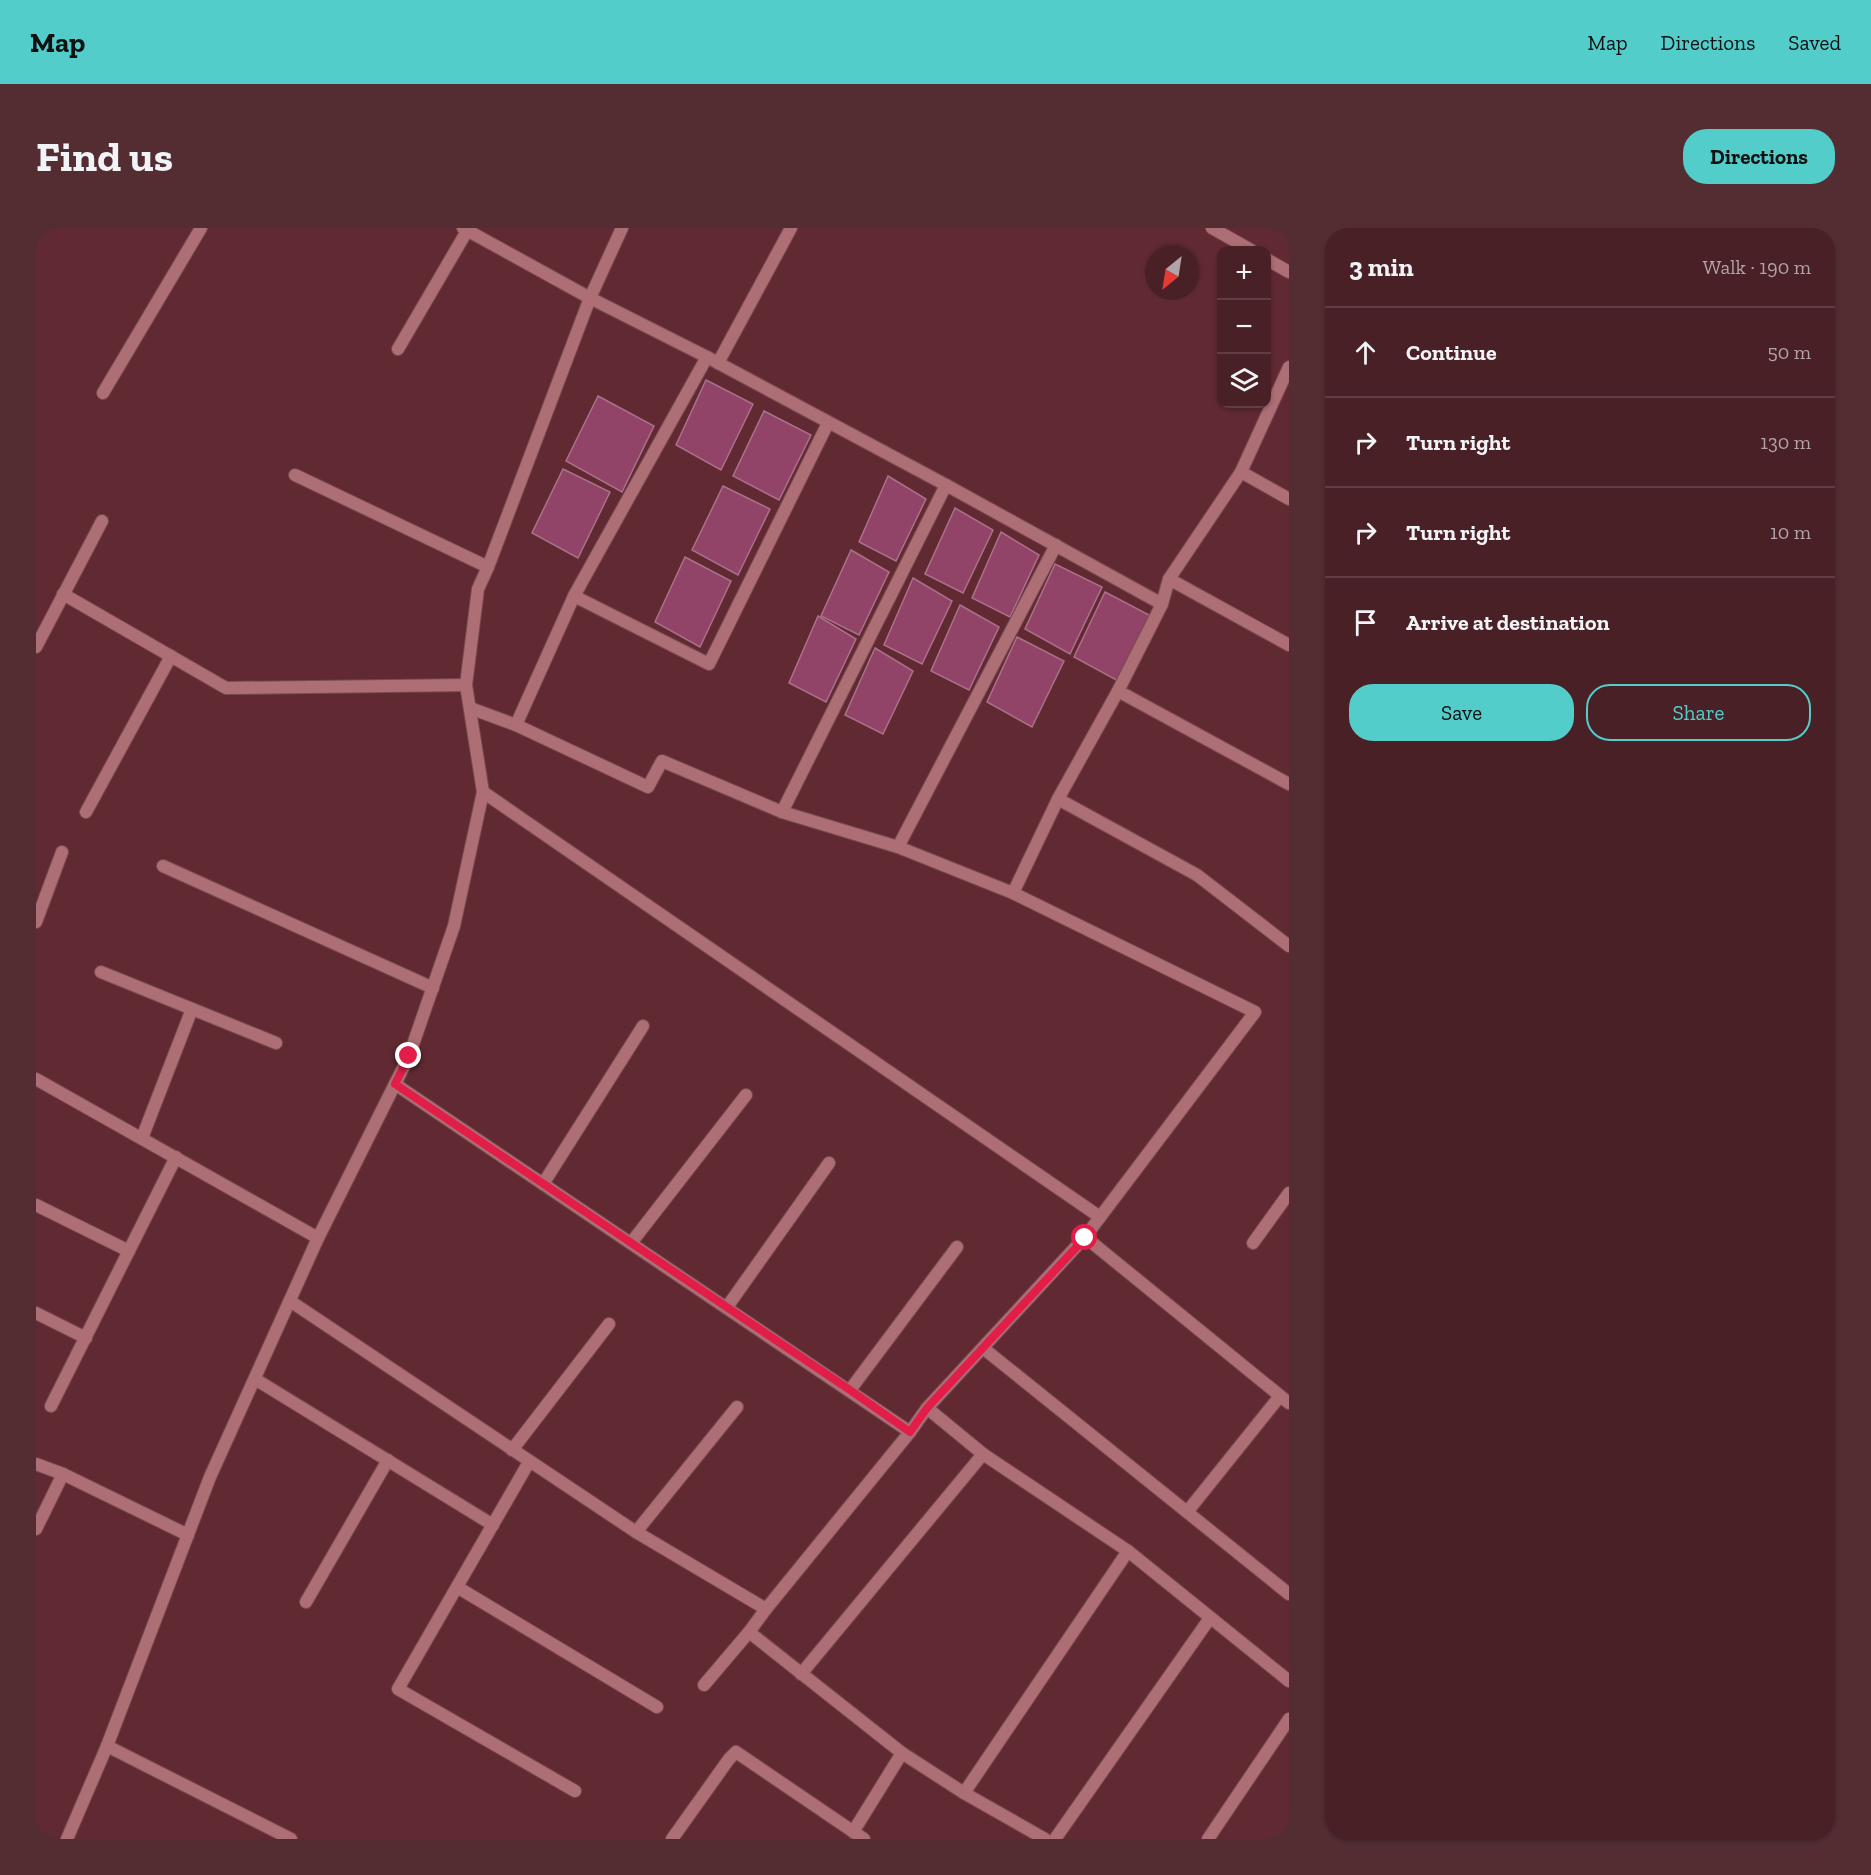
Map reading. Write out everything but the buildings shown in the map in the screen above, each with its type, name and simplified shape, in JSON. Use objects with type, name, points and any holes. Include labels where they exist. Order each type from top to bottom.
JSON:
[{"type":"street","points":[[103,393],[201,228]]},
{"type":"street","points":[[68,1839],[210,1477],[318,1238],[409,1056],[433,988],[454,926],[483,792],[466,685],[478,589],[590,298],[622,228]]},
{"type":"street","points":[[516,725],[574,596],[791,228]]},
{"type":"street","points":[[398,349],[465,229],[590,298],[946,484],[1162,604]]},
{"type":"street","points":[[1219,230],[1245,246]]},
{"type":"street","points":[[1271,262],[1289,272]]},
{"type":"street","points":[[1013,893],[1058,799],[1119,691],[1162,604],[1169,579],[1241,472],[1289,367]]},
{"type":"street","points":[[574,596],[709,664],[828,423]]},
{"type":"street","points":[[1241,472],[1289,499]]},
{"type":"street","points":[[295,475],[488,567]]},
{"type":"street","points":[[782,812],[946,484]]},
{"type":"street","points":[[36,646],[102,521]]},
{"type":"street","points":[[898,847],[1056,544]]},
{"type":"street","points":[[1169,579],[1289,645]]},
{"type":"street","points":[[63,594],[226,688],[466,685]]},
{"type":"street","points":[[86,812],[171,656]]},
{"type":"street","points":[[1119,691],[1289,784]]},
{"type":"street","points":[[470,708],[516,725],[648,788],[662,761],[782,812],[898,847],[1013,893],[1255,1012],[1085,1238],[927,1408],[749,1632],[704,1685]]},
{"type":"street","points":[[483,792],[1100,1217]]},
{"type":"street","points":[[1058,799],[1197,875],[1289,946]]},
{"type":"street","points":[[36,922],[63,852]]},
{"type":"street","points":[[163,866],[433,988]]},
{"type":"street","points":[[101,972],[276,1043]]},
{"type":"street","points":[[142,1138],[192,1009]]},
{"type":"street","points":[[543,1184],[643,1026]]},
{"type":"street","points":[[36,1079],[318,1238]]},
{"type":"street","points":[[395,1084],[910,1432]]},
{"type":"street","points":[[631,1243],[746,1095]]},
{"type":"street","points":[[51,1406],[176,1157]]},
{"type":"street","points":[[727,1307],[829,1163]]},
{"type":"street","points":[[1253,1244],[1289,1193]]},
{"type":"street","points":[[36,1205],[129,1251]]},
{"type":"street","points":[[1085,1238],[1285,1400],[1187,1512]]},
{"type":"street","points":[[850,1390],[957,1247]]},
{"type":"street","points":[[290,1301],[636,1533],[766,1609]]},
{"type":"street","points":[[36,1313],[86,1338]]},
{"type":"street","points":[[512,1450],[609,1324]]},
{"type":"street","points":[[983,1348],[1289,1594]]},
{"type":"street","points":[[255,1379],[493,1525]]},
{"type":"street","points":[[636,1533],[737,1407]]},
{"type":"street","points":[[927,1408],[984,1454],[1128,1551],[1289,1681]]},
{"type":"street","points":[[801,1674],[984,1454]]},
{"type":"street","points":[[306,1602],[388,1460]]},
{"type":"street","points":[[530,1462],[398,1689],[575,1791]]},
{"type":"street","points":[[36,1464],[63,1474],[189,1535]]},
{"type":"street","points":[[36,1529],[63,1474]]},
{"type":"street","points":[[964,1793],[1128,1551]]},
{"type":"street","points":[[457,1587],[657,1707]]},
{"type":"street","points":[[1055,1839],[1210,1618]]},
{"type":"street","points":[[749,1632],[902,1753],[964,1793],[1045,1839]]},
{"type":"street","points":[[1213,1837],[1289,1719]]},
{"type":"street","points":[[106,1746],[291,1839]]},
{"type":"street","points":[[672,1839],[736,1752],[864,1839]]},
{"type":"street","points":[[853,1832],[902,1753]]},
{"type":"route","points":[[409,1056],[395,1084],[910,1432],[927,1408],[1085,1238]]}]
